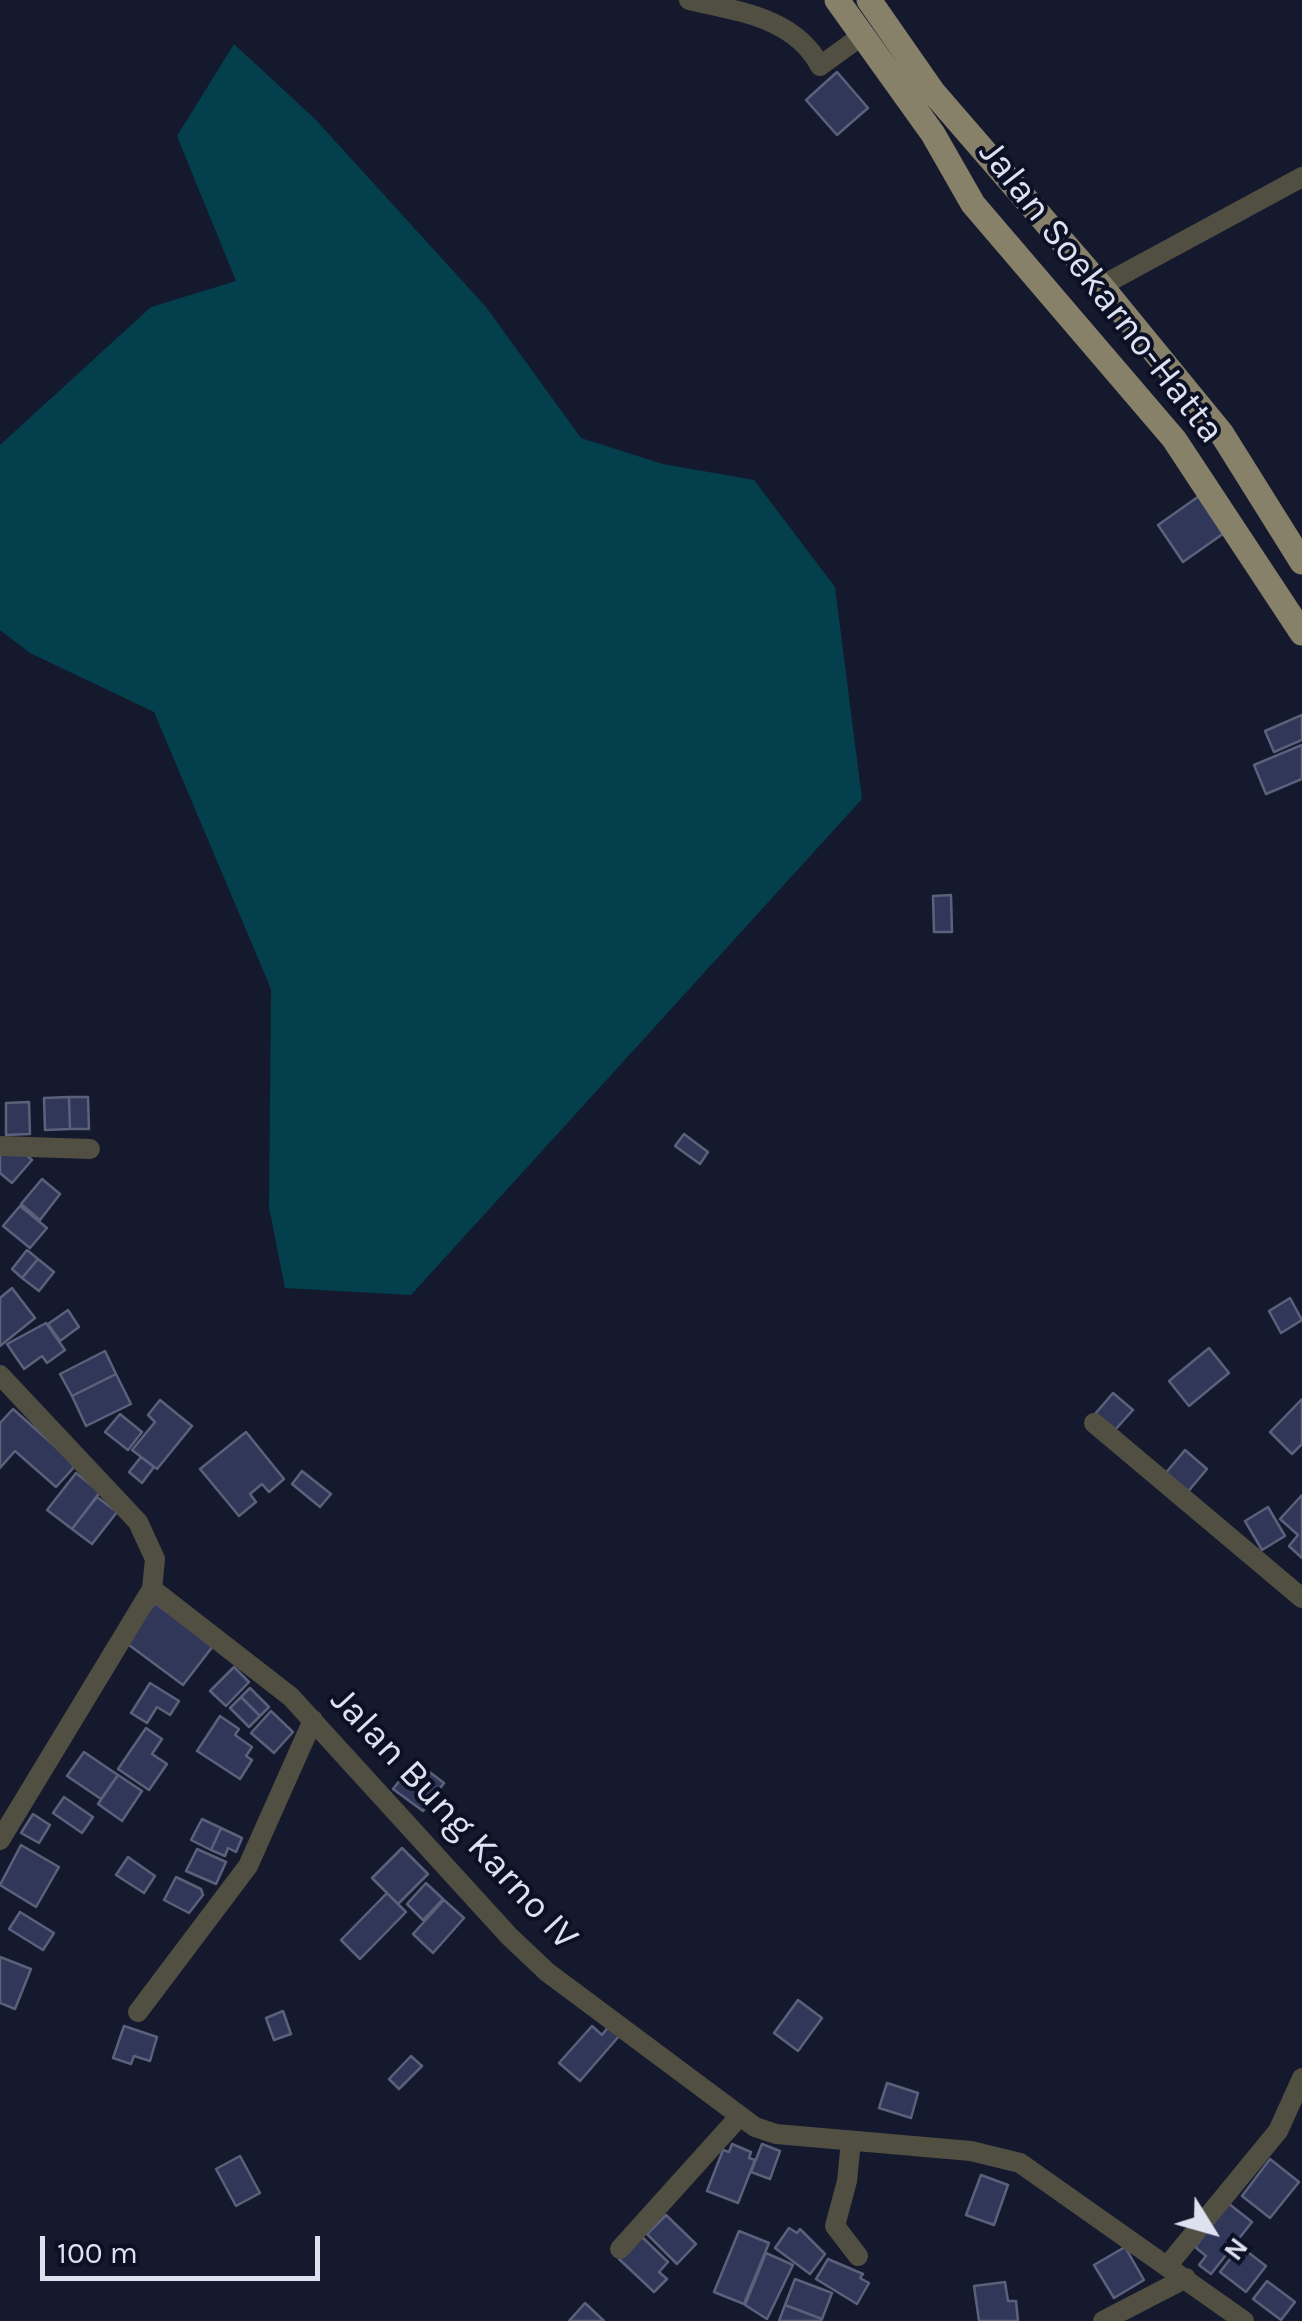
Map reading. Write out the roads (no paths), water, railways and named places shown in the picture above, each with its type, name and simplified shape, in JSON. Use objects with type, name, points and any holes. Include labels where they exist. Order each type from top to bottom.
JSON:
[{"type":"main road","name":"Jalan Soekarno-Hatta","points":[[836,0],[932,134],[973,204],[1174,439],[1302,633]]},
{"type":"main road","name":"Jalan Soekarno-Hatta","points":[[869,0],[933,92],[1101,286],[1222,434],[1302,562]]},
{"type":"street","points":[[689,0],[792,32],[820,66],[860,38]]},
{"type":"street","points":[[1101,286],[1302,177]]},
{"type":"street","points":[[0,1146],[90,1148]]},
{"type":"street","points":[[0,1375],[138,1522],[155,1559],[152,1589],[0,1840]]},
{"type":"street","points":[[1094,1423],[1302,1598]]},
{"type":"street","name":"Jalan Bung Karno IV","points":[[152,1589],[271,1680],[313,1720],[377,1795],[547,1972],[738,2118],[776,2134],[971,2151],[1020,2163],[1244,2321]]},
{"type":"street","points":[[138,2012],[248,1866],[313,1720]]},
{"type":"street","points":[[1168,2265],[1278,2132],[1302,2078]]},
{"type":"street","points":[[620,2248],[738,2118]]},
{"type":"street","points":[[851,2141],[847,2181],[835,2226],[858,2256]]},
{"type":"street","points":[[1103,2321],[1186,2278]]},
{"type":"water","points":[[234,44],[316,120],[486,307],[581,438],[663,464],[754,480],[835,587],[862,799],[411,1295],[285,1288],[269,1207],[271,989],[154,712],[30,653],[0,630],[0,445],[151,307],[236,281],[177,136]]}]
